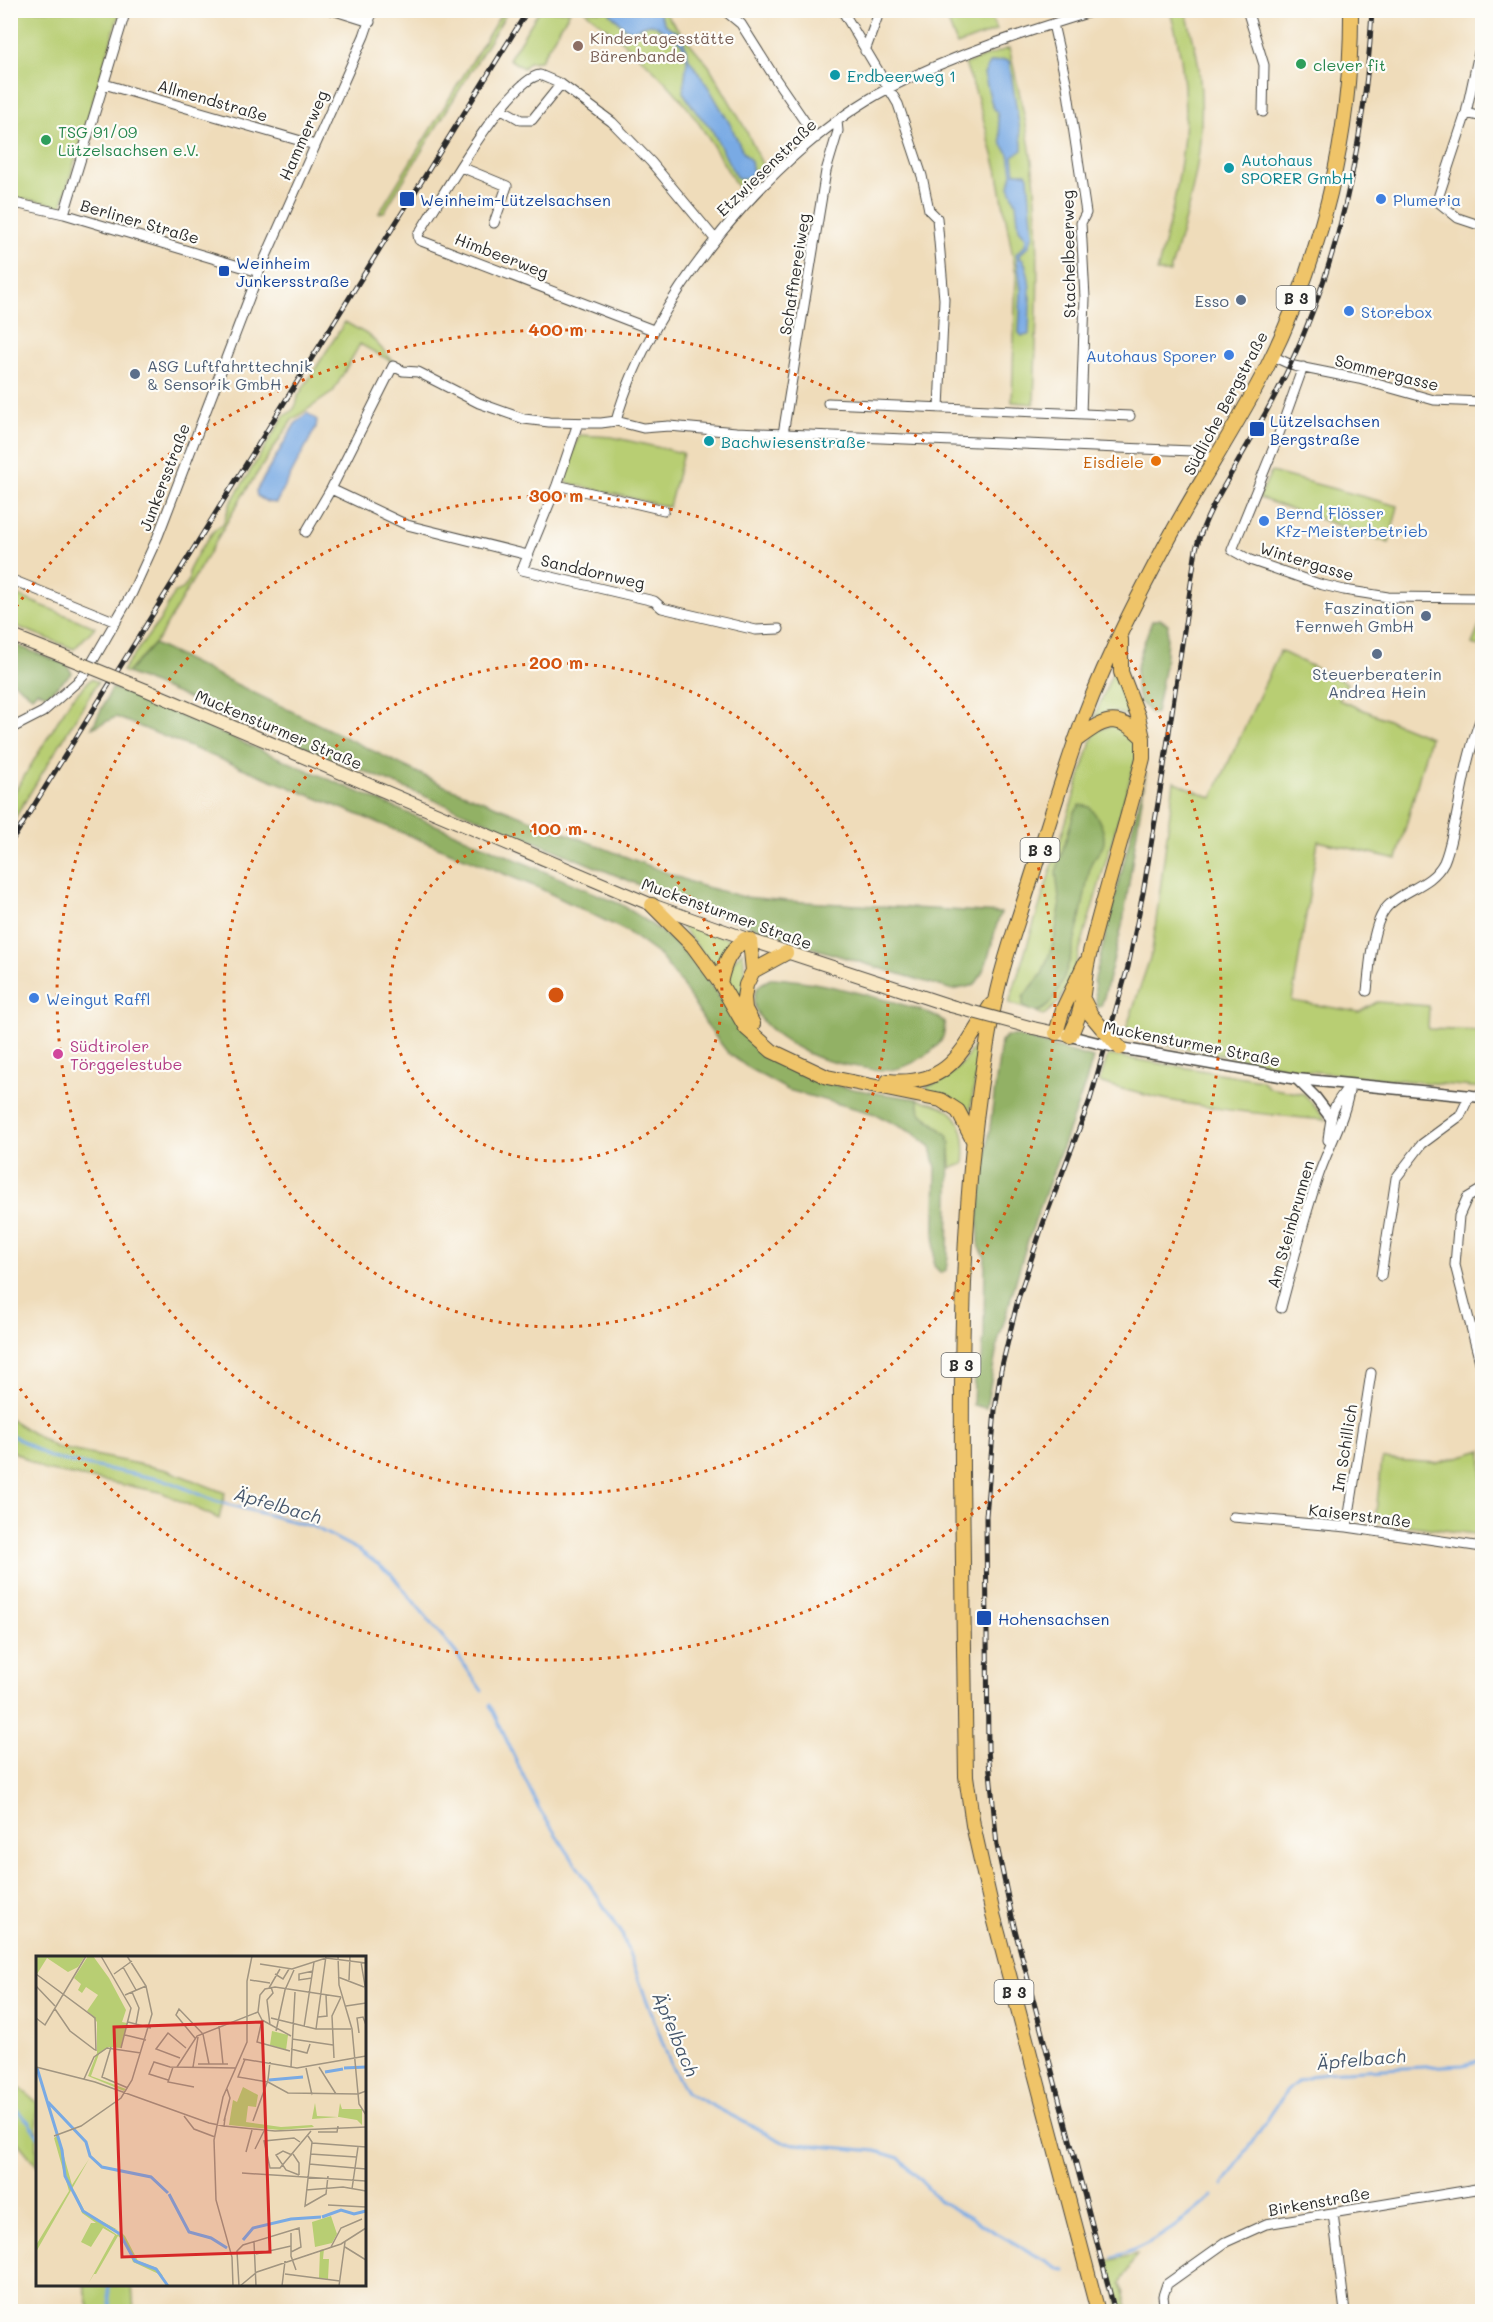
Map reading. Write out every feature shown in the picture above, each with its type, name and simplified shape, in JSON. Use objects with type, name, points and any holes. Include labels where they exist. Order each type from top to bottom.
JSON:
[{"type":"main road","name":"Südliche Bergstraße","points":[[1121,631],[1167,542],[1216,459],[1271,358],[1303,283],[1331,194],[1343,132],[1349,71],[1351,10]]},
{"type":"main road","points":[[1063,1035],[1079,1019],[1084,1001],[1089,955],[1143,758],[1143,738],[1138,716],[1121,672],[1121,631]]},
{"type":"main road","name":"B 3","points":[[1098,2312],[993,1914],[973,1826],[966,1776],[961,1397],[965,1247],[974,1142],[995,998],[1075,741],[1121,631]]},
{"type":"main road","name":"Muckensturmer Straße","points":[[10,635],[146,690],[652,905],[747,940],[951,1006],[1063,1035]]},
{"type":"main road","points":[[1075,741],[1095,726],[1108,720],[1123,722],[1143,738]]},
{"type":"main road","points":[[652,905],[693,946],[720,983],[746,1028],[772,1051],[827,1077],[941,1100],[957,1111],[974,1142]]},
{"type":"main road","points":[[720,983],[724,963],[732,951],[747,940],[753,971]]},
{"type":"main road","points":[[786,953],[753,971],[746,985],[746,1009],[756,1029],[765,1038],[809,1064],[830,1070],[902,1083],[925,1080],[939,1074],[952,1064],[965,1049],[995,998]]},
{"type":"main road","points":[[1063,1035],[1063,1009],[1089,955]]},
{"type":"main road","points":[[1084,1001],[1091,1015],[1120,1048]]},
{"type":"street","points":[[64,214],[126,10]]},
{"type":"street","points":[[332,10],[370,22]]},
{"type":"street","name":"Hammerweg","points":[[259,272],[370,22],[373,10]]},
{"type":"street","points":[[724,10],[741,24],[816,138]]},
{"type":"street","points":[[842,10],[898,104],[910,136],[929,210],[937,218],[944,299],[939,408]]},
{"type":"street","points":[[865,51],[880,10]]},
{"type":"street","name":"Etzwiesenstraße","points":[[616,421],[623,399],[653,330],[715,239],[773,176],[816,138],[837,121],[888,89],[964,54],[1097,10]]},
{"type":"street","points":[[1247,10],[1264,65],[1263,112]]},
{"type":"street","name":"Stachelbeerweg","points":[[1053,24],[1067,86],[1086,213],[1081,223],[1085,298],[1081,414]]},
{"type":"street","points":[[1482,39],[1466,113],[1437,201],[1458,218],[1482,226]]},
{"type":"street","name":"Himbeerweg","points":[[561,84],[548,77],[535,76],[500,108],[418,236],[419,240],[653,330]]},
{"type":"street","name":"Allmendstraße","points":[[104,84],[315,145]]},
{"type":"street","points":[[500,108],[521,120],[532,120],[561,84],[612,122],[715,239]]},
{"type":"street","points":[[1466,113],[1482,117]]},
{"type":"street","name":"Schaffnereiweg","points":[[783,434],[826,171],[838,131],[837,121]]},
{"type":"street","name":"Himbeerweg","points":[[461,167],[507,186],[494,223]]},
{"type":"street","name":"Berliner Straße","points":[[10,202],[64,214],[259,272]]},
{"type":"street","name":"Junkersstraße","points":[[10,729],[43,712],[77,682],[87,670],[116,622],[157,537],[259,272]]},
{"type":"street","name":"Sommergasse","points":[[1271,358],[1434,400],[1482,402]]},
{"type":"street","points":[[306,532],[331,489],[393,366],[403,371],[418,372],[479,403],[524,419],[578,423],[616,421],[643,428],[669,426],[783,434],[1192,451],[1216,459]]},
{"type":"street","name":"Wintergasse","points":[[1303,367],[1272,452],[1232,550],[1270,567],[1344,590],[1388,597],[1482,598]]},
{"type":"street","points":[[828,403],[1130,416]]},
{"type":"street","name":"Sanddornweg","points":[[578,423],[557,485],[522,570],[654,601],[662,608],[756,630],[779,629]]},
{"type":"street","points":[[557,485],[664,510]]},
{"type":"street","points":[[331,489],[407,525],[528,555]]},
{"type":"street","points":[[10,579],[116,622]]},
{"type":"street","points":[[1367,991],[1377,928],[1382,915],[1389,905],[1431,879],[1438,872],[1448,852],[1473,737],[1482,715]]},
{"type":"street","name":"Muckensturmer Straße","points":[[1063,1035],[1120,1048],[1297,1079],[1482,1096]]},
{"type":"street","points":[[1297,1079],[1331,1118]]},
{"type":"street","name":"Am Steinbrunnen","points":[[1328,1149],[1331,1118],[1336,1102],[1350,1085]]},
{"type":"street","name":"Am Steinbrunnen","points":[[1281,1308],[1313,1190],[1347,1106],[1350,1085]]},
{"type":"street","points":[[1381,1276],[1396,1178],[1422,1144],[1460,1116],[1470,1095]]},
{"type":"street","points":[[1482,1189],[1467,1198],[1459,1216],[1455,1265],[1482,1370]]},
{"type":"street","name":"Im Schillich","points":[[1347,1527],[1371,1373]]},
{"type":"street","name":"Kaiserstraße","points":[[1233,1517],[1347,1527],[1482,1547]]},
{"type":"street","name":"Birkenstraße","points":[[1165,2312],[1163,2296],[1167,2284],[1226,2242],[1266,2224],[1482,2188]]},
{"type":"street","points":[[1333,2213],[1345,2312]]},
{"type":"green space","name":"TSG 91/09 Lützelsachsen e.V.","points":[[11,10],[120,11],[61,208],[49,203],[11,197]]},
{"type":"green space","points":[[503,11],[508,11],[384,212],[379,213]]},
{"type":"green space","points":[[539,11],[570,11],[540,61],[529,62],[523,68],[509,59]]},
{"type":"green space","points":[[585,11],[663,11],[709,66],[745,128],[763,166],[739,190],[700,126],[673,90],[631,49]]},
{"type":"green space","points":[[944,11],[988,11],[997,30],[957,45]]},
{"type":"green space","points":[[1170,11],[1186,11],[1198,62],[1201,123],[1196,172],[1170,272],[1157,272],[1179,173],[1185,111],[1184,79]]},
{"type":"green space","points":[[1009,48],[1029,144],[1036,202],[1038,278],[1034,404],[1012,402],[1016,274],[997,169],[977,96],[965,64]]},
{"type":"green space","points":[[345,322],[370,336],[396,364],[360,344],[333,392],[292,420],[241,498],[159,638],[127,673],[122,671],[160,620],[175,592],[183,589],[189,580],[189,570],[198,553],[215,529],[223,524],[230,504],[284,416],[294,408],[298,396]]},
{"type":"green space","points":[[579,435],[612,437],[683,453],[669,507],[568,483],[564,476]]},
{"type":"green space","points":[[1271,472],[1398,506],[1389,543],[1259,498]]},
{"type":"green space","points":[[11,593],[95,627],[74,649],[11,624]]},
{"type":"green space","points":[[1160,619],[1168,624],[1165,665],[1156,713],[1151,714],[1139,699],[1136,680],[1142,649],[1152,621]]},
{"type":"green space","points":[[1482,620],[1482,648],[1472,644]]},
{"type":"green space","points":[[11,643],[67,665],[72,673],[47,695],[37,691],[32,696],[11,680]]},
{"type":"green space","points":[[154,644],[445,786],[698,885],[744,897],[787,901],[1001,913],[985,967],[975,985],[953,990],[806,946],[637,884],[127,673]]},
{"type":"green space","points":[[1280,651],[1347,683],[1339,700],[1430,737],[1397,859],[1318,841],[1292,1001],[1359,1012],[1377,1002],[1429,1006],[1428,1029],[1482,1031],[1482,1088],[1307,1071],[1168,1045],[1126,1029],[1152,952],[1174,781],[1212,798]]},
{"type":"green space","points":[[1115,666],[1135,718],[1114,713],[1094,718]]},
{"type":"green space","points":[[91,679],[98,682],[11,824],[11,798],[70,701]]},
{"type":"green space","points":[[112,688],[620,904],[656,928],[689,957],[746,1032],[773,1058],[819,1081],[852,1089],[918,1099],[920,1112],[947,1135],[950,1143],[946,1270],[941,1273],[934,1266],[936,1168],[931,1147],[913,1133],[875,1114],[788,1090],[750,1069],[728,1053],[708,1027],[681,983],[659,955],[626,931],[539,888],[116,717],[92,728]]},
{"type":"green space","points":[[1114,724],[1133,734],[1136,742],[1136,759],[1074,970],[1059,1002],[1044,1015],[1009,1003],[1091,742],[1096,731]]},
{"type":"green space","points":[[1146,773],[1123,922],[1104,997],[1101,1006],[1097,1007],[1094,982]]},
{"type":"green space","points":[[1080,805],[1090,807],[1098,818],[1103,831],[1104,844],[1091,864],[1071,956],[1062,982],[1051,1002],[1038,1011],[1023,1006],[1023,997],[1042,974],[1054,941],[1060,907],[1056,872],[1074,813]]},
{"type":"green space","points":[[675,919],[735,941],[724,955],[718,972]]},
{"type":"green space","points":[[743,951],[745,975],[740,1008],[728,978],[731,965]]},
{"type":"green space","points":[[773,978],[826,985],[920,1010],[944,1021],[943,1038],[933,1050],[923,1057],[907,1066],[894,1069],[867,1068],[816,1057],[781,1038],[770,1029],[756,1010],[754,1000],[757,989]]},
{"type":"green space","points":[[983,1029],[969,1119],[956,1103],[927,1091],[927,1086],[955,1071],[973,1048]]},
{"type":"green space","points":[[1006,1036],[1017,1036],[1093,1058],[1027,1243],[998,1342],[986,1408],[973,1405],[974,1379],[982,1360],[984,1334],[985,1258],[979,1245],[978,1220],[1001,1042]]},
{"type":"green space","points":[[1108,1055],[1261,1080],[1269,1088],[1304,1094],[1326,1120],[1183,1103],[1099,1082]]},
{"type":"green space","points":[[918,1099],[945,1108],[957,1119],[963,1133],[964,1164],[951,1168],[948,1140],[941,1130],[920,1112]]},
{"type":"green space","points":[[10,1419],[55,1447],[167,1470],[225,1493],[219,1519],[161,1492],[45,1470],[11,1450]]},
{"type":"green space","points":[[1482,1450],[1482,1535],[1375,1521],[1382,1459],[1437,1463]]},
{"type":"green space","points":[[10,2080],[36,2101],[36,2165],[11,2134]]},
{"type":"green space","points":[[1137,2254],[1121,2283],[1128,2311],[1120,2311],[1107,2261]]},
{"type":"green space","points":[[84,2286],[132,2286],[134,2311],[90,2311]]},
{"type":"water","points":[[608,11],[658,11],[665,24],[682,36],[689,59],[730,124],[743,152],[751,161],[753,173],[749,177],[742,179],[736,177],[711,128],[696,112],[683,92],[687,60],[681,43],[655,25],[649,24],[633,30],[626,29]]},
{"type":"water","points":[[1009,61],[1022,143],[1022,150],[1013,156],[1015,173],[1026,173],[1028,176],[1033,235],[1029,246],[1019,258],[1023,259],[1029,277],[1030,296],[1029,335],[1022,336],[1019,333],[1021,290],[1016,254],[1025,245],[1026,237],[1019,229],[1016,203],[1009,186],[1012,173],[1009,154],[1002,145],[997,113],[992,105],[984,74],[990,63]]},
{"type":"water","points":[[307,413],[317,420],[316,427],[276,503],[267,502],[257,496],[256,491],[295,424]]},
{"type":"waterway","name":"Äpfelbach","points":[[10,1434],[51,1458],[168,1481],[215,1501],[314,1527],[360,1551],[391,1574],[456,1653],[482,1691]]},
{"type":"waterway","name":"Äpfelbach","points":[[490,1705],[539,1809],[621,1932],[671,2065],[686,2092],[785,2143],[876,2151],[899,2158],[940,2201],[1065,2270]]},
{"type":"waterway","name":"Äpfelbach","points":[[1223,2185],[1286,2092],[1298,2081],[1324,2072],[1463,2065],[1482,2060]]},
{"type":"waterway","points":[[10,2104],[28,2121],[36,2134]]},
{"type":"waterway","name":"Äpfelbach","points":[[1113,2257],[1154,2240],[1190,2215],[1212,2196]]},
{"type":"waterway","points":[[108,2286],[111,2312]]},
{"type":"railway","points":[[10,844],[528,10]]},
{"type":"railway","points":[[1115,2312],[1014,1926],[997,1846],[988,1750],[986,1516],[995,1410],[1001,1370],[1018,1299],[1043,1224],[1090,1100],[1128,967],[1163,773],[1196,549],[1212,507],[1285,376],[1309,321],[1324,278],[1337,235],[1357,146],[1364,101],[1372,10]]},
{"type":"place","name":"Kindertagesstätte Bärenbande","points":[[578,46]]},
{"type":"place","name":"clever fit","points":[[1301,64]]},
{"type":"place","name":"Erdbeerweg 1","points":[[835,75]]},
{"type":"place","name":"TSG 91/09 Lützelsachsen e.V.","points":[[46,140]]},
{"type":"place","name":"Autohaus SPORER GmbH","points":[[1229,168]]},
{"type":"place","name":"Weinheim-Lützelsachsen","points":[[407,199]]},
{"type":"place","name":"Plumeria","points":[[1381,199]]},
{"type":"place","name":"Weinheim Junkersstraße","points":[[224,271]]},
{"type":"place","name":"Esso","points":[[1241,300]]},
{"type":"place","name":"Storebox","points":[[1349,311]]},
{"type":"place","name":"Autohaus Sporer","points":[[1229,355]]},
{"type":"place","name":"ASG Luftfahrttechnik & Sensorik GmbH","points":[[135,374]]},
{"type":"place","name":"Lützelsachsen Bergstraße","points":[[1257,429]]},
{"type":"place","name":"Bachwiesenstraße","points":[[709,441]]},
{"type":"place","name":"Eisdiele","points":[[1156,461]]},
{"type":"place","name":"Bernd Flösser Kfz-Meisterbetrieb","points":[[1264,521]]},
{"type":"place","name":"Faszination Fernweh GmbH","points":[[1426,616]]},
{"type":"place","name":"Steuerberaterin Andrea Hein","points":[[1377,654]]},
{"type":"place","name":"Weingut Raffl","points":[[34,998]]},
{"type":"place","name":"Südtiroler Törggelestube","points":[[58,1054]]},
{"type":"place","name":"Hohensachsen","points":[[984,1618]]}]
